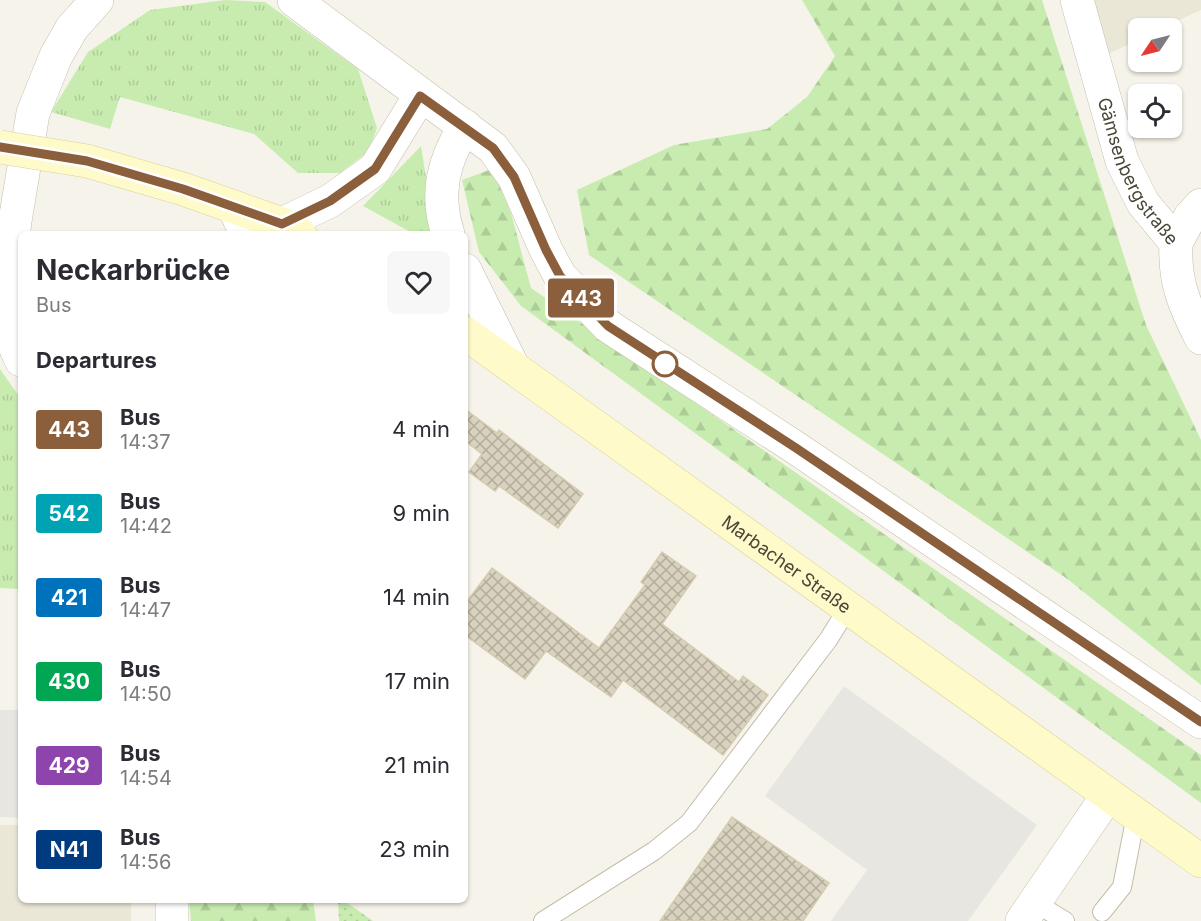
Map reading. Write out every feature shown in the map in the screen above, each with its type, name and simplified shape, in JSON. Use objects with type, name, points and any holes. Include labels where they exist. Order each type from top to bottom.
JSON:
[{"type":"main road","points":[[0,147],[87,161],[183,189],[240,220],[291,229]]},
{"type":"main road","name":"Marbacher Straße","points":[[468,335],[1201,861]]},
{"type":"street","points":[[294,0],[420,96],[493,148],[509,168],[560,276],[608,326],[796,448],[1201,722]]},
{"type":"street","name":"Gämsenbergstraße","points":[[1077,0],[1122,161],[1143,203],[1176,243],[1174,270],[1187,310],[1201,338]]},
{"type":"street","points":[[18,353],[10,335],[5,310],[15,221],[33,113],[56,56],[72,28],[94,1]]},
{"type":"street","points":[[291,229],[375,169],[420,96]]},
{"type":"street","points":[[447,231],[442,214],[442,176],[451,149],[465,126]]},
{"type":"street","points":[[1176,243],[1190,217],[1201,205]]},
{"type":"street","points":[[11,263],[18,285]]},
{"type":"street","points":[[468,276],[512,365]]},
{"type":"street","points":[[1028,911],[1108,795]]},
{"type":"street","points":[[172,903],[172,921]]},
{"type":"lane","points":[[543,921],[654,851],[689,823],[828,640],[848,608]]},
{"type":"lane","points":[[1104,918],[1122,887],[1136,815]]},
{"type":"lane","points":[[1028,911],[1065,921]]},
{"type":"shaded area","points":[[1092,0],[1201,0],[1201,10],[1182,19],[1128,18],[1128,45],[1108,54]]},
{"type":"shaded area","points":[[844,686],[1037,825],[968,921],[831,921],[867,870],[765,796]]},
{"type":"shaded area","points":[[0,710],[18,710],[18,818],[0,817]]},
{"type":"shaded area","points":[[0,825],[18,825],[18,903],[131,903],[131,921],[0,921]]},
{"type":"green space","points":[[225,0],[265,2],[358,69],[377,128],[369,151],[340,173],[298,173],[254,134],[120,97],[110,129],[51,112],[88,52],[150,10]]},
{"type":"green space","points":[[802,0],[1042,0],[1146,325],[1201,440],[1201,685],[1066,578],[589,255],[577,190],[674,145],[767,129],[807,97],[835,56]]},
{"type":"green space","points":[[421,146],[435,231],[409,231],[363,206]]},
{"type":"green space","points":[[492,169],[511,213],[531,288],[1201,755],[1201,803],[521,306],[479,252],[462,180]]},
{"type":"green space","points":[[0,369],[18,395],[18,589],[0,588]]},
{"type":"green space","points":[[189,903],[313,903],[316,921],[191,921]]},
{"type":"green space","points":[[338,903],[347,903],[373,921],[339,921]]},
{"type":"building","points":[[468,411],[497,433],[499,430],[583,494],[558,528],[499,486],[495,491],[469,472],[482,454],[468,443]]},
{"type":"building","points":[[662,552],[696,576],[662,624],[739,682],[743,676],[768,695],[723,755],[623,680],[611,697],[546,651],[525,679],[468,637],[468,600],[492,568],[599,648],[645,585],[641,582]]},
{"type":"building","points":[[732,817],[829,883],[803,921],[660,921]]},
{"type":"bus line","name":"443","points":[[0,147],[87,161],[183,189],[282,224],[330,201],[350,189],[375,169],[420,96],[493,148],[514,177],[560,276],[608,326],[796,448],[1201,722]]}]
